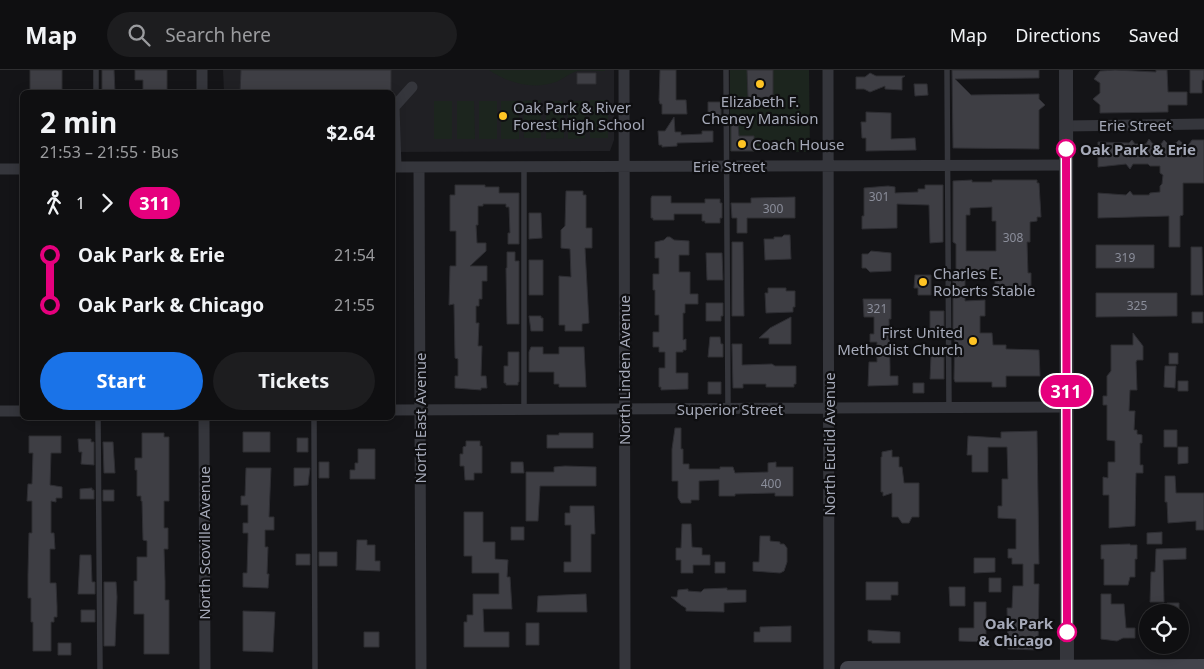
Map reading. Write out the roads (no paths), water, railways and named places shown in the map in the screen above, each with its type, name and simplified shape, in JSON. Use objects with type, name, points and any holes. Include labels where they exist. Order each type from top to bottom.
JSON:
[{"type":"main road","points":[[848,669],[1204,667]]},
{"type":"street","points":[[202,70],[202,90]]},
{"type":"street","name":"North Linden Avenue","points":[[624,70],[625,669]]},
{"type":"street","name":"North Euclid Avenue","points":[[828,70],[829,669]]},
{"type":"street","points":[[1066,70],[1067,668]]},
{"type":"street","points":[[395,106],[412,87]]},
{"type":"street","name":"Erie Street","points":[[1066,126],[1204,124]]},
{"type":"street","name":"Erie Street","points":[[395,167],[1066,165]]},
{"type":"street","name":"North East Avenue","points":[[419,167],[421,669]]},
{"type":"street","points":[[0,169],[20,169]]},
{"type":"street","name":"Superior Street","points":[[395,410],[1066,407]]},
{"type":"street","points":[[0,411],[20,411]]},
{"type":"street","name":"North Scoville Avenue","points":[[204,420],[205,669]]},
{"type":"lane","points":[[96,70],[96,90]]},
{"type":"lane","points":[[726,70],[728,409]]},
{"type":"lane","points":[[947,70],[949,408]]},
{"type":"lane","points":[[524,166],[524,409]]},
{"type":"lane","points":[[98,420],[100,669]]},
{"type":"lane","points":[[314,420],[315,669]]},
{"type":"place","name":"Elizabeth F. Cheney Mansion","points":[[760,84]]},
{"type":"place","name":"Oak Park & River Forest High School","points":[[503,116]]},
{"type":"place","name":"Coach House","points":[[742,144]]},
{"type":"place","name":"Oak Park & Erie","points":[[1066,149]]},
{"type":"place","name":"Charles E. Roberts Stable","points":[[923,282]]},
{"type":"place","name":"First United Methodist Church","points":[[973,341]]},
{"type":"place","name":"Oak Park & Chicago","points":[[1067,632]]}]
